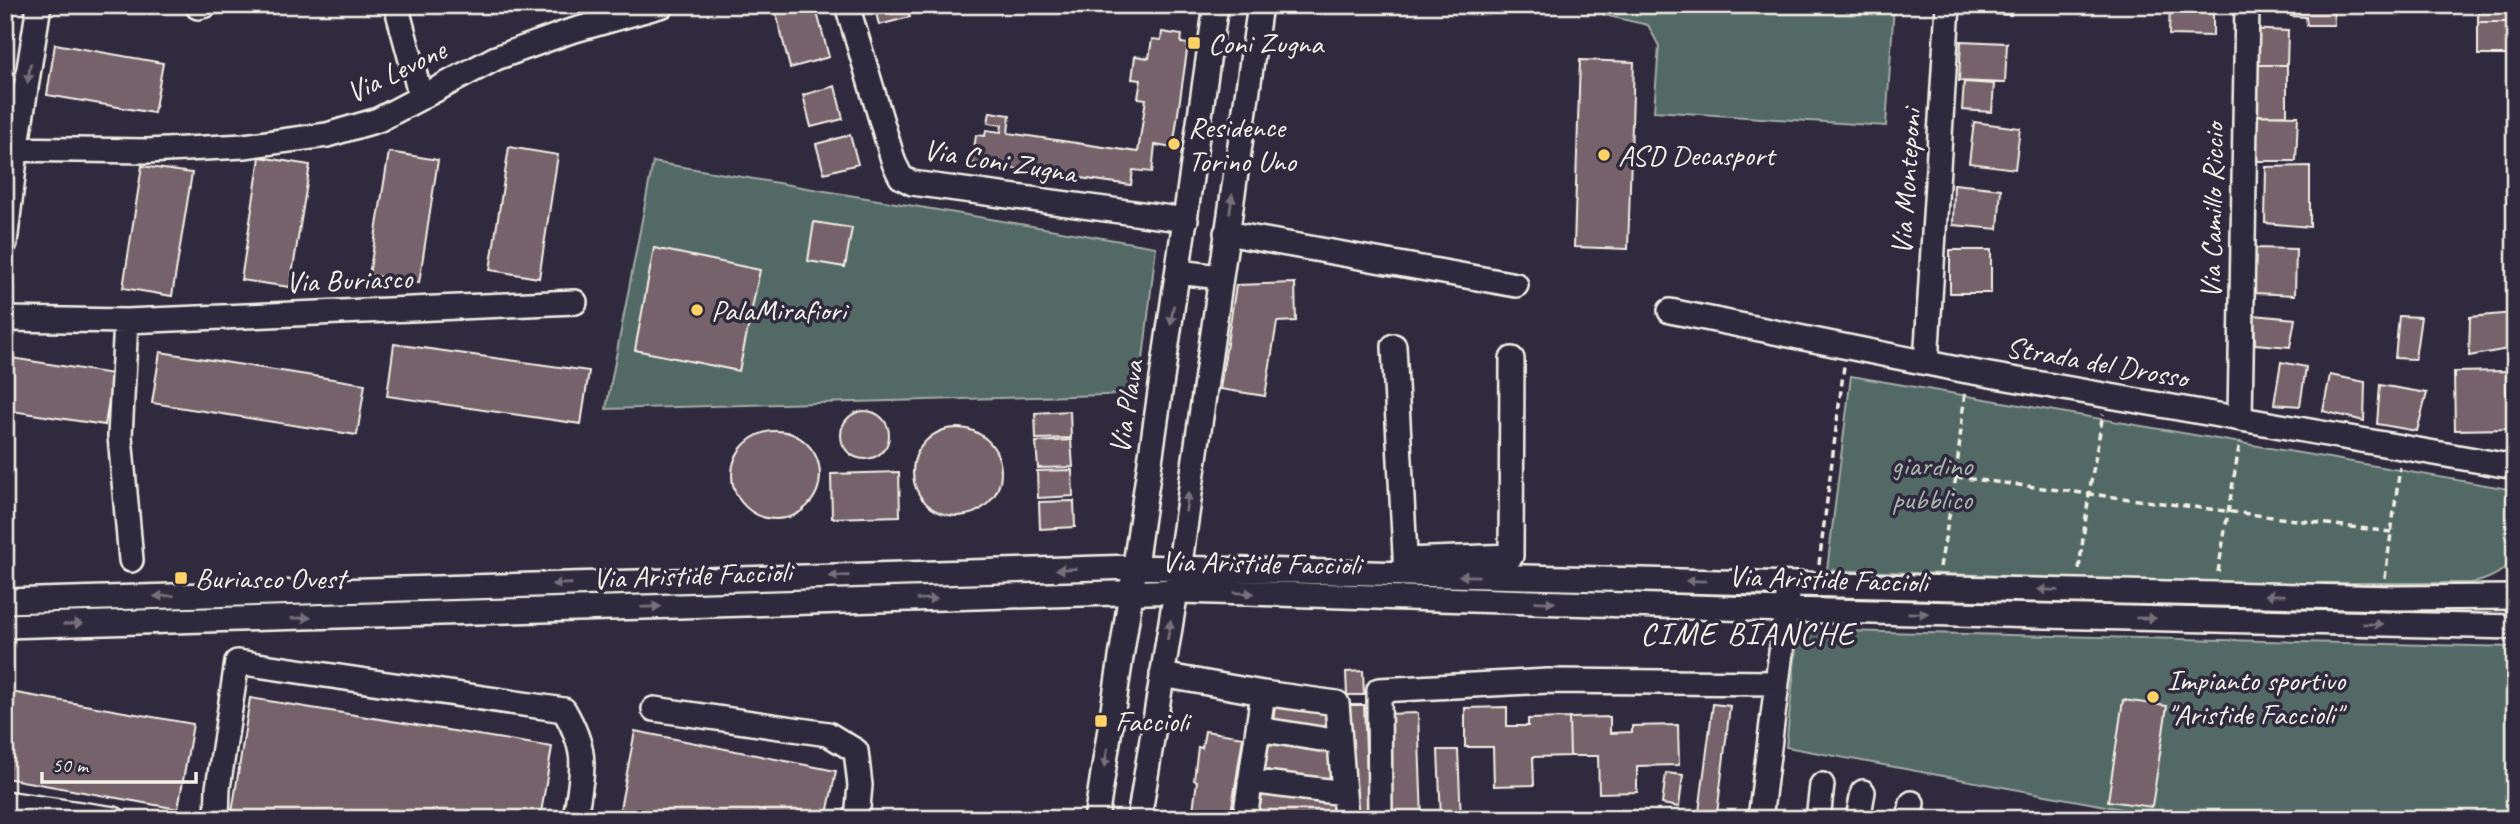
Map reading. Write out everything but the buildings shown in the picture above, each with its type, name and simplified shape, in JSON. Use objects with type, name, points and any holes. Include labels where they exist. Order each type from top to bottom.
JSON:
[{"type":"street","points":[[5,243],[11,150],[39,5]]},
{"type":"street","points":[[396,5],[421,97]]},
{"type":"street","name":"Via Levone","points":[[11,150],[147,150],[244,146],[327,135],[378,120],[496,58],[568,32],[663,5]]},
{"type":"street","name":"Via Coni Zugna","points":[[847,5],[894,163],[901,177],[912,183],[1186,220]]},
{"type":"street","name":"Via Plava","points":[[1096,819],[1132,593],[1216,5]]},
{"type":"street","points":[[1139,819],[1260,5]]},
{"type":"street","name":"Via Monteponi","points":[[1926,363],[1948,5]]},
{"type":"street","name":"Via Camillo Riccio","points":[[2240,418],[2247,5]]},
{"type":"street","points":[[1226,233],[1516,285]]},
{"type":"street","points":[[1178,272],[1220,276]]},
{"type":"street","name":"Via Buriasco","points":[[5,319],[126,321],[575,302]]},
{"type":"street","name":"Strada del Drosso","points":[[1670,311],[1967,371],[2515,467]]},
{"type":"street","points":[[126,321],[120,436],[131,559]]},
{"type":"street","points":[[1394,346],[1406,598]]},
{"type":"street","points":[[1405,567],[1511,556],[1512,359]]},
{"type":"street","name":"Via Aristide Faccioli","points":[[5,601],[1135,567],[1176,580],[1406,598],[2515,627]]},
{"type":"street","name":"Via Aristide Faccioli","points":[[5,626],[1132,593],[1176,580],[1405,567],[1789,583],[2075,591],[2383,598],[2515,597]]},
{"type":"street","points":[[1760,819],[1789,583]]},
{"type":"street","points":[[217,819],[218,788],[237,662],[564,710],[576,731],[584,758],[575,819]]},
{"type":"street","points":[[1162,675],[1337,703],[1346,819]]},
{"type":"street","points":[[1380,819],[1379,690],[1548,681],[1777,683]]},
{"type":"street","points":[[1245,819],[1263,693]]},
{"type":"street","points":[[654,709],[828,734],[856,751],[860,785],[857,819]]},
{"type":"street","points":[[1258,729],[1340,741]]},
{"type":"street","points":[[1250,781],[1344,793]]},
{"type":"street","points":[[1818,819],[1822,785]]},
{"type":"street","points":[[1858,819],[1863,792]]},
{"type":"street","points":[[5,803],[114,819]]},
{"type":"path","points":[[1817,584],[1846,347]]},
{"type":"path","points":[[1934,587],[1956,477],[1967,371]]},
{"type":"path","points":[[2075,591],[2105,395]]},
{"type":"path","points":[[2214,594],[2240,443],[2240,418]]},
{"type":"path","points":[[2383,598],[2402,448]]},
{"type":"path","points":[[1956,477],[2391,532]]},
{"type":"green space","points":[[1606,5],[1894,5],[1886,126],[1654,111],[1659,46],[1648,25],[1604,15]]},
{"type":"green space","points":[[653,162],[1156,247],[1139,394],[606,409]]},
{"type":"green space","name":"giardino pubblico","points":[[1851,376],[2515,490],[2515,553],[2509,565],[2484,580],[2471,583],[2216,583],[1827,570]]},
{"type":"green space","name":"Impianto sportivo \"Aristide Faccioli\"","points":[[1798,630],[2515,647],[2515,819],[2176,819],[1786,747]]},
{"type":"place","name":"Coni Zugna","points":[[1194,43]]},
{"type":"place","name":"Residence Torino Uno","points":[[1174,144]]},
{"type":"place","name":"ASD Decasport","points":[[1604,155]]},
{"type":"place","name":"PalaMirafiori","points":[[697,310]]},
{"type":"place","name":"Buriasco Ovest","points":[[181,578]]},
{"type":"place","name":"Impianto sportivo \"Aristide Faccioli\"","points":[[2153,697]]},
{"type":"place","name":"Faccioli","points":[[1101,721]]},
{"type":"district","name":"CIME BIANCHE","points":[[1748,633]]}]
